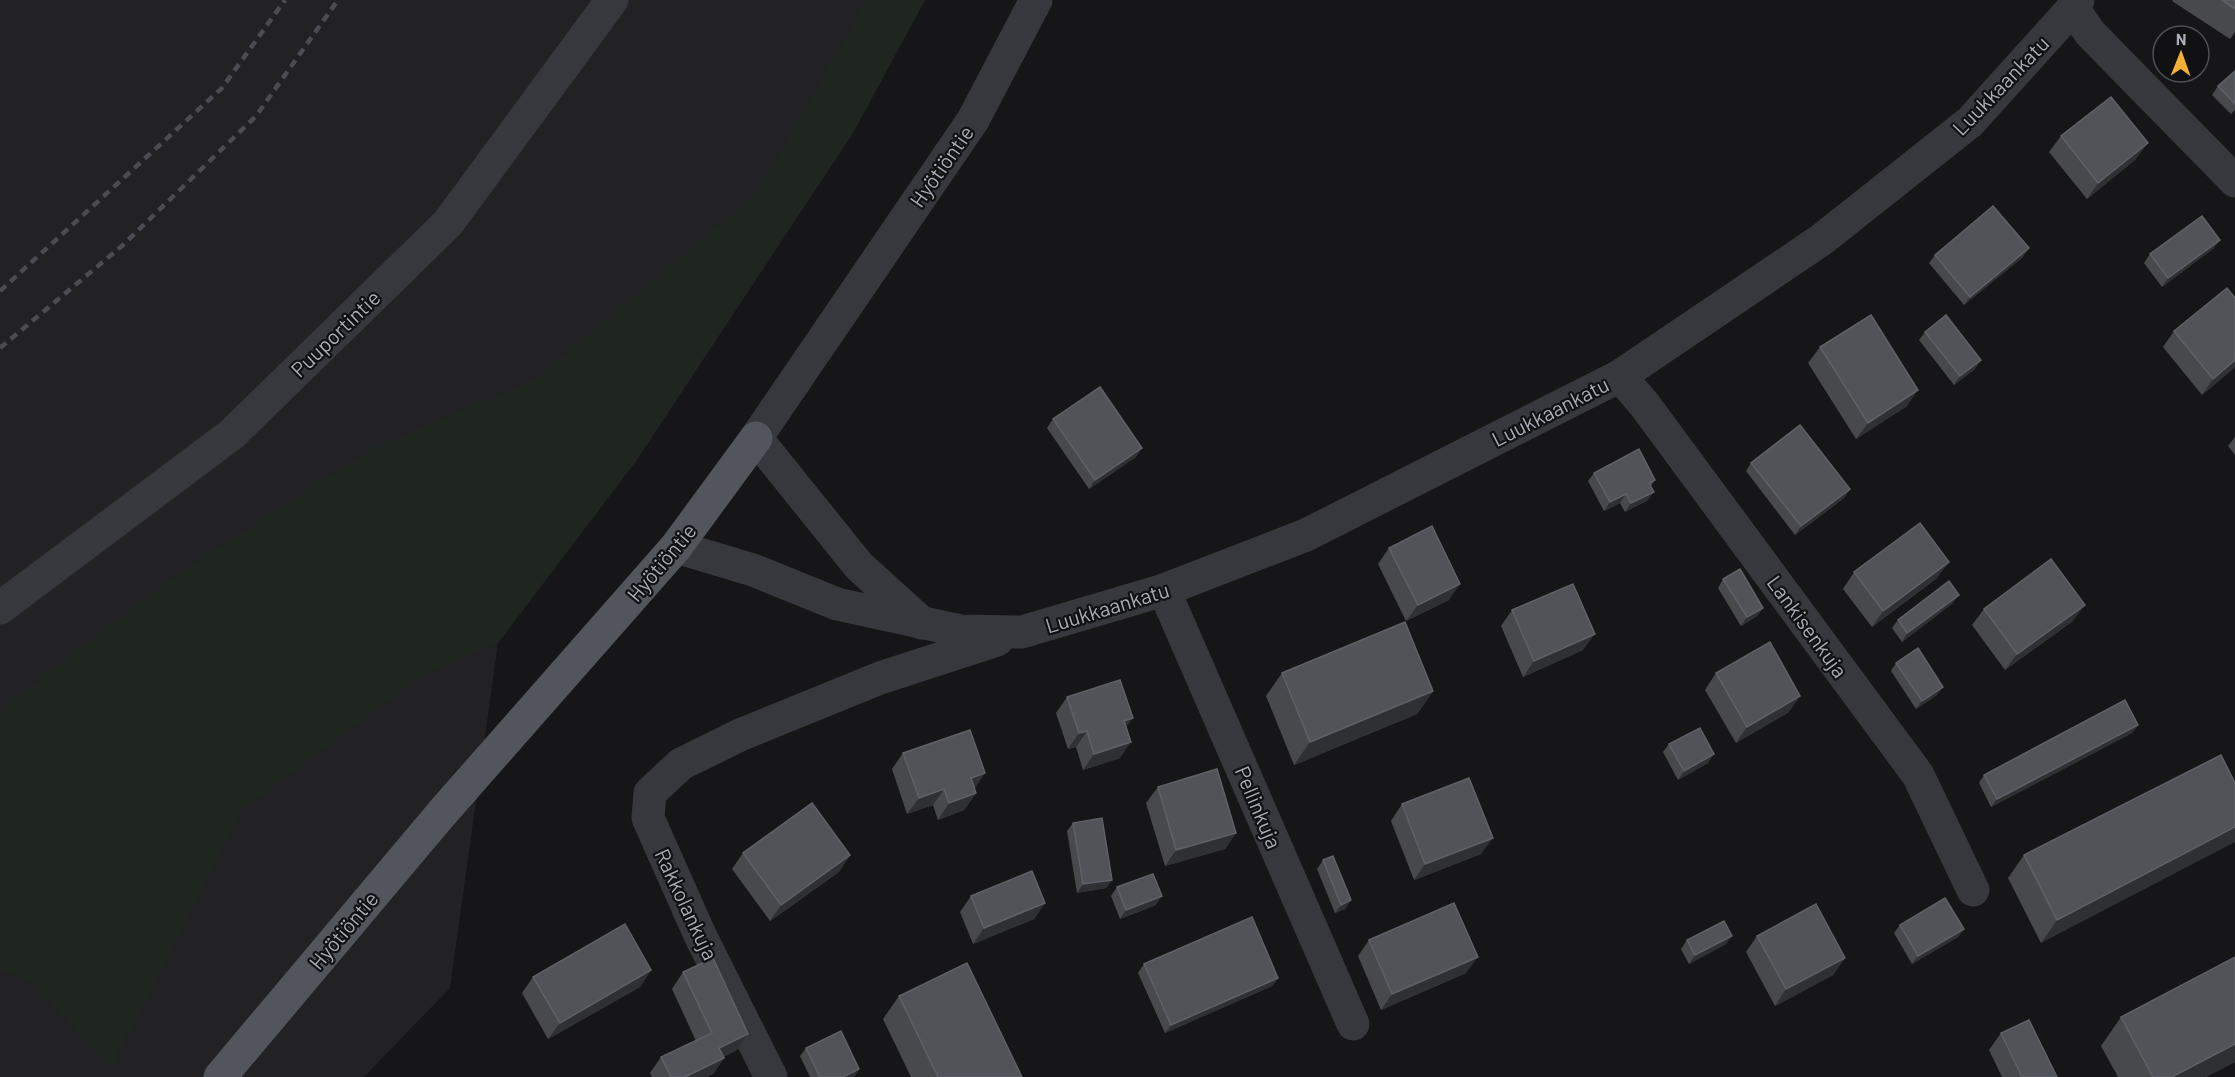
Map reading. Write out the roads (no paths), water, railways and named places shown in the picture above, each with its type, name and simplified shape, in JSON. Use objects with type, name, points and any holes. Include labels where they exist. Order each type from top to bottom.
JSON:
[{"type":"main road","name":"Hyötiöntie","points":[[220,1077],[442,813],[676,547],[756,438]]},
{"type":"street","name":"Puuportintie","points":[[0,608],[232,434],[448,223],[612,0]]},
{"type":"street","name":"Hyötiöntie","points":[[756,438],[973,120],[1036,0]]},
{"type":"street","points":[[2075,4],[2090,33],[2235,182]]},
{"type":"street","name":"Luukkaankatu","points":[[676,547],[753,570],[837,604],[961,631],[1022,632],[1164,590],[1306,535],[1620,376],[1821,240],[1970,123],[2075,4]]},
{"type":"street","name":"Lankisenkuja","points":[[1620,376],[1644,404],[1918,775],[1973,890]]},
{"type":"street","points":[[756,438],[859,566],[923,624]]},
{"type":"street","name":"Pellinkuja","points":[[1164,590],[1353,1024]]},
{"type":"street","name":"Rakkolankuja","points":[[771,1077],[700,935],[648,818],[650,793],[681,764],[740,735],[880,678],[1022,632]]},
{"type":"railway","points":[[0,291],[222,88],[285,0]]},
{"type":"railway","points":[[0,348],[123,245],[256,116],[338,0]]}]
